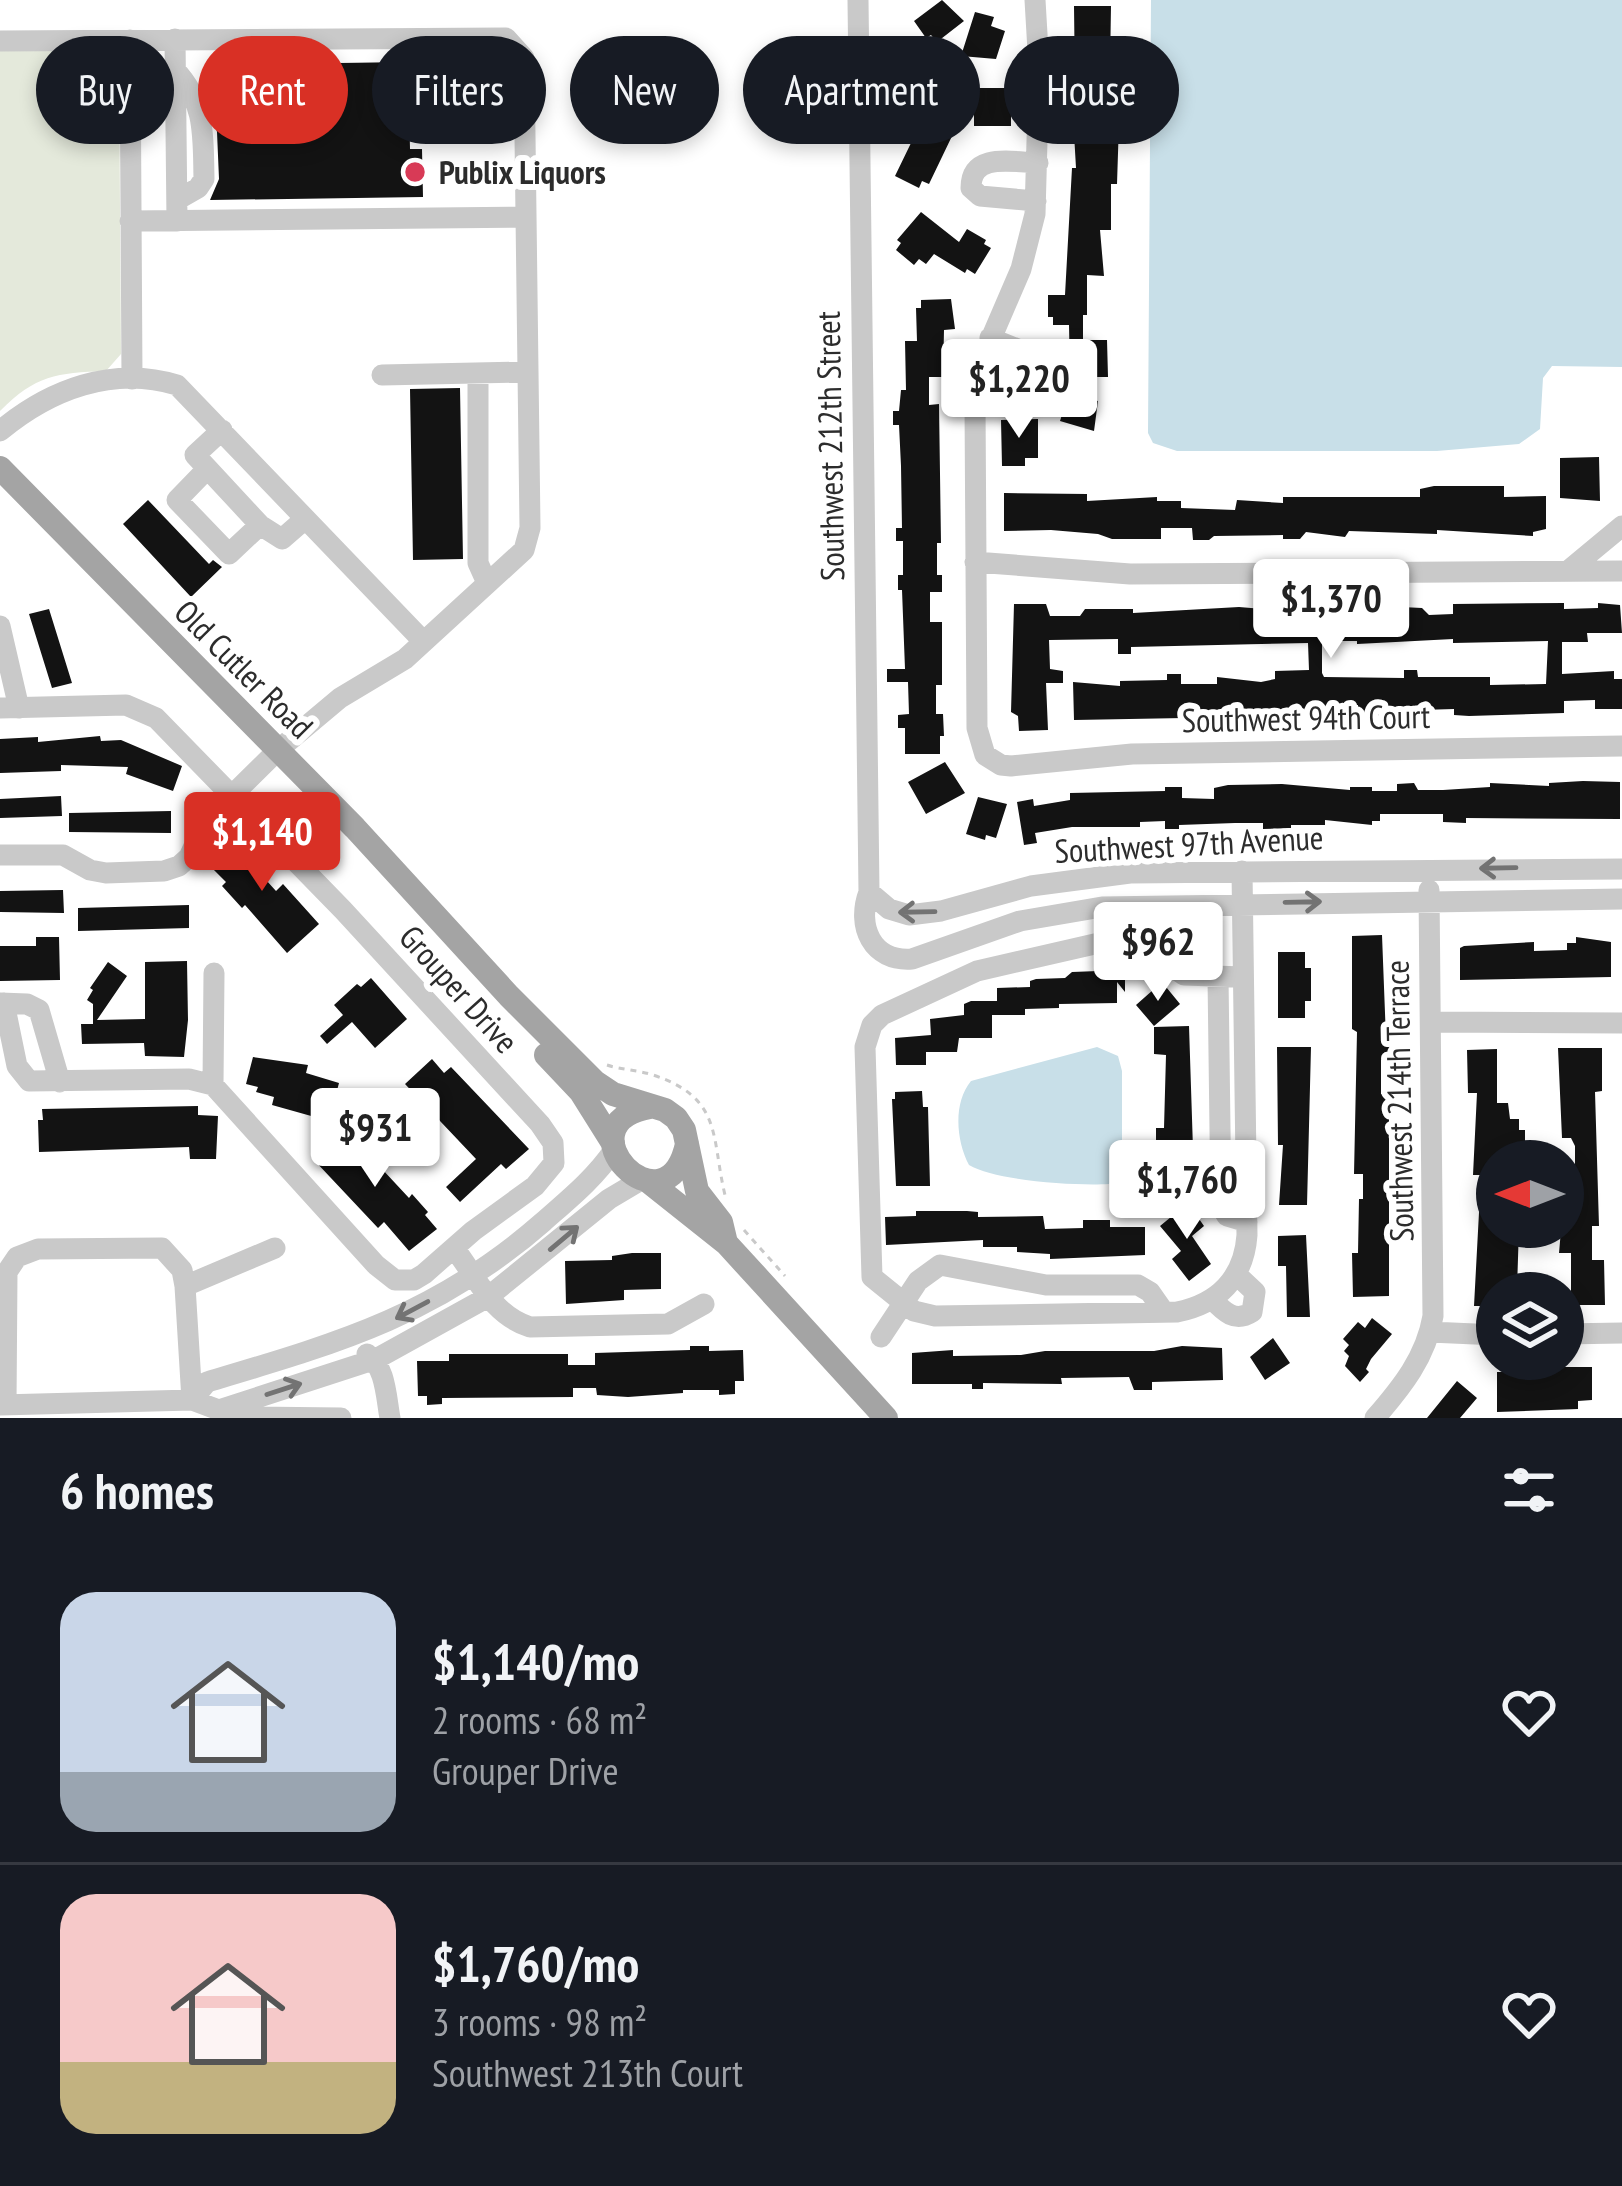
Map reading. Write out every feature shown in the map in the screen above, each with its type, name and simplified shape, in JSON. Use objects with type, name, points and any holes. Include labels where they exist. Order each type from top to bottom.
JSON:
[{"type":"main road","name":"Old Cutler Road","points":[[0,468],[581,1092],[613,1146]]},
{"type":"main road","name":"Old Cutler Road","points":[[0,490],[273,756],[595,1082],[613,1094],[650,1106]]},
{"type":"main road","points":[[726,1243],[722,1222],[697,1191],[676,1118],[650,1106],[624,1117],[613,1146],[623,1169],[726,1243],[863,1406],[886,1418]]},
{"type":"main road","points":[[644,1180],[675,1170],[687,1144]]},
{"type":"street","name":"Southwest 212th Street","points":[[858,0],[869,892]]},
{"type":"street","points":[[1035,0],[1039,36],[1036,201],[1021,269],[990,338],[979,377],[973,440],[976,562],[1130,574],[1622,571]]},
{"type":"street","points":[[0,856],[57,854],[106,873],[174,869],[189,856],[202,826],[273,756],[340,698],[388,671],[524,550],[528,540],[524,58],[506,38],[175,39],[177,210]]},
{"type":"street","points":[[0,41],[36,41]]},
{"type":"street","points":[[130,144],[132,379]]},
{"type":"street","points":[[1036,201],[980,196],[971,188],[971,178],[985,162],[1038,163]]},
{"type":"street","points":[[130,221],[177,210],[526,217]]},
{"type":"street","points":[[979,377],[1019,384],[1030,376],[1030,355],[990,338]]},
{"type":"street","points":[[382,375],[528,372]]},
{"type":"street","points":[[478,373],[478,563],[487,583]]},
{"type":"street","points":[[0,431],[52,395],[86,383],[132,379],[177,385],[423,641]]},
{"type":"street","points":[[222,430],[195,455],[207,469],[260,525],[282,539],[305,519]]},
{"type":"street","points":[[207,469],[177,500],[229,554],[260,525]]},
{"type":"street","points":[[1569,571],[1622,526]]},
{"type":"street","name":"Southwest 94th Court","points":[[976,562],[977,728],[981,747],[992,760],[1011,766],[1132,754],[1622,746]]},
{"type":"street","name":"Grouper Drive","points":[[0,626],[10,708],[125,705],[142,709],[232,796],[540,1124],[555,1150],[547,1175],[454,1248]]},
{"type":"street","name":"Southwest 214th Terrace","points":[[1428,869],[1434,1284],[1430,1332]]},
{"type":"street","name":"Southwest 97th Avenue","points":[[1622,869],[1242,871],[1073,878],[923,914],[895,912],[869,892],[865,904],[868,937],[877,950],[903,960],[992,928],[1061,912],[1131,904],[1622,899]]},
{"type":"street","points":[[1242,871],[1246,1252],[1225,1288],[1185,1310],[935,1316],[904,1304],[870,1272],[865,1047],[877,1019],[902,1003],[977,971],[1099,943],[1138,946],[1184,975],[1243,977]]},
{"type":"street","points":[[213,1085],[214,973]]},
{"type":"street","points":[[1218,977],[1221,1206],[1227,1216],[1246,1222]]},
{"type":"street","points":[[60,1082],[39,1010],[27,1004],[2,1003],[21,1074],[34,1082],[60,1082],[189,1079],[213,1085],[387,1276],[401,1281],[419,1277],[454,1248],[488,1297],[514,1321],[556,1328],[668,1324],[704,1304]]},
{"type":"street","points":[[1431,1022],[1622,1023]]},
{"type":"street","points":[[192,1400],[206,1382],[347,1340],[475,1276],[592,1179],[613,1146]]},
{"type":"street","points":[[219,1410],[376,1360],[488,1297],[609,1198],[644,1180]]},
{"type":"street","points":[[192,1400],[182,1270],[162,1248],[38,1249],[17,1257],[8,1272],[3,1405],[192,1400],[243,1417],[341,1418]]},
{"type":"street","points":[[185,1286],[275,1248]]},
{"type":"street","points":[[881,1337],[923,1275],[946,1264],[1046,1285],[1138,1285],[1150,1292],[1164,1312]]},
{"type":"street","points":[[1376,1418],[1412,1372],[1430,1332],[1476,1334]]},
{"type":"street","points":[[1584,1334],[1622,1333]]},
{"type":"street","points":[[347,1340],[376,1360],[389,1418]]},
{"type":"shaded area","points":[[0,50],[36,50],[36,144],[120,144],[121,354],[106,371],[60,375],[36,383],[0,411]]},
{"type":"water","points":[[1151,0],[1622,0],[1622,367],[1552,366],[1543,378],[1540,429],[1519,444],[1437,451],[1177,451],[1153,443],[1148,433],[1150,144],[1179,144],[1179,36],[1151,36]]},
{"type":"water","points":[[1097,1047],[1118,1056],[1122,1071],[1122,1168],[1109,1184],[1016,1179],[969,1165],[958,1122],[961,1100],[971,1081]]},
{"type":"building","points":[[942,0],[964,21],[945,36],[925,36],[914,21]]},
{"type":"building","points":[[1074,6],[1111,6],[1111,36],[1074,36]]},
{"type":"building","points":[[975,12],[994,17],[991,26],[1005,31],[996,59],[980,58],[980,36],[967,36]]},
{"type":"building","points":[[348,63],[372,63],[372,144],[410,144],[410,149],[422,149],[423,197],[210,200],[219,179],[218,144],[348,144]]},
{"type":"building","points":[[980,88],[1004,88],[1004,126],[980,126]]},
{"type":"building","points":[[911,144],[948,144],[929,184],[922,181],[919,188],[895,176]]},
{"type":"building","points":[[1075,144],[1118,144],[1117,184],[1111,184],[1111,230],[1100,230],[1104,276],[1087,275],[1087,315],[1083,315],[1083,340],[1107,340],[1108,377],[1070,377],[1069,325],[1053,325],[1053,317],[1048,317],[1048,295],[1065,295],[1072,168],[1076,168]]},
{"type":"building","points":[[921,212],[959,242],[967,229],[986,240],[984,244],[991,248],[975,274],[934,254],[926,264],[919,259],[914,265],[896,250],[901,243],[897,240]]},
{"type":"building","points":[[951,299],[955,329],[944,330],[943,377],[929,377],[929,405],[939,404],[941,543],[937,543],[937,575],[942,575],[942,592],[930,592],[930,622],[942,622],[942,685],[936,685],[936,714],[943,714],[944,736],[940,736],[940,754],[905,754],[905,728],[898,728],[898,715],[909,714],[908,682],[887,682],[887,669],[905,669],[902,590],[898,590],[903,541],[896,541],[896,528],[902,528],[901,466],[899,425],[893,425],[893,411],[899,411],[901,390],[906,390],[905,341],[917,341],[916,308],[921,308],[921,300]]},
{"type":"building","points":[[460,388],[463,559],[413,560],[410,389]]},
{"type":"building","points":[[1069,392],[1098,401],[1094,431],[1060,421]]},
{"type":"building","points":[[1038,419],[1038,458],[1025,458],[1025,466],[1002,466],[1001,420]]},
{"type":"building","points":[[1599,457],[1600,501],[1560,498],[1560,458]]},
{"type":"building","points":[[1504,486],[1504,497],[1546,496],[1546,529],[1533,536],[1349,531],[1345,537],[1306,532],[1300,539],[1283,539],[1283,535],[1214,536],[1209,540],[1193,540],[1192,528],[1161,528],[1161,539],[1004,531],[1004,493],[1087,494],[1087,501],[1157,497],[1157,501],[1181,501],[1181,508],[1235,510],[1237,500],[1283,503],[1283,497],[1420,497],[1420,489]]},
{"type":"building","points":[[148,500],[209,564],[213,560],[222,567],[191,597],[123,524]]},
{"type":"building","points":[[1564,603],[1564,609],[1620,605],[1622,633],[1587,633],[1588,642],[1562,642],[1562,674],[1614,671],[1614,679],[1622,679],[1622,709],[1595,709],[1595,700],[1564,701],[1564,713],[1469,716],[1454,715],[1454,709],[1358,716],[1358,705],[1326,705],[1326,717],[1184,711],[1184,718],[1074,720],[1073,682],[1120,686],[1120,681],[1167,680],[1167,674],[1181,674],[1181,684],[1217,684],[1217,677],[1261,682],[1275,679],[1275,671],[1309,670],[1308,643],[1131,647],[1131,654],[1118,654],[1118,639],[1049,640],[1050,669],[1063,671],[1063,683],[1046,683],[1048,730],[1019,731],[1018,716],[1011,712],[1014,604],[1046,604],[1050,616],[1080,616],[1085,609],[1133,609],[1133,613],[1239,607],[1308,613],[1308,607],[1325,607],[1325,613],[1357,612],[1357,606],[1422,608],[1429,615],[1453,614],[1453,604]],"holes":[[[1453,639],[1453,643],[1548,641],[1546,684],[1490,685],[1490,677],[1418,677],[1417,670],[1404,670],[1404,678],[1324,677],[1322,673],[1322,641]]]},
{"type":"building","points":[[49,609],[72,683],[52,688],[29,614]]},
{"type":"building","points":[[100,736],[101,741],[121,740],[182,766],[173,791],[126,774],[128,767],[61,765],[61,771],[0,773],[0,739],[38,737],[38,742]]},
{"type":"building","points":[[945,762],[965,793],[926,814],[908,782]]},
{"type":"building","points":[[1620,782],[1620,819],[1466,818],[1466,823],[1443,822],[1443,814],[1380,814],[1380,821],[1372,825],[1325,820],[1325,825],[1263,829],[1263,823],[1165,829],[1165,821],[1140,822],[1140,827],[1072,827],[1035,833],[1037,843],[1024,845],[1017,802],[1033,799],[1034,806],[1070,800],[1070,793],[1165,791],[1165,787],[1182,787],[1182,798],[1214,799],[1214,788],[1228,785],[1397,791],[1397,784],[1414,783],[1418,790],[1443,790],[1490,787],[1490,783],[1549,786]]},
{"type":"building","points":[[61,796],[62,816],[0,818],[0,799]]},
{"type":"building","points":[[978,797],[1007,804],[996,838],[966,834]]},
{"type":"building","points":[[171,811],[171,833],[69,832],[69,813]]},
{"type":"building","points":[[237,831],[262,863],[256,869],[276,891],[283,884],[319,924],[287,953],[222,886],[226,882],[211,867],[218,861],[212,855]]},
{"type":"building","points":[[63,890],[64,913],[0,912],[0,891]]},
{"type":"building","points":[[189,905],[189,928],[78,931],[78,908]]},
{"type":"building","points":[[1382,935],[1386,1039],[1390,1039],[1390,1059],[1381,1060],[1381,1094],[1389,1094],[1389,1296],[1353,1297],[1352,1253],[1358,1253],[1363,1174],[1354,1174],[1357,1032],[1352,1029],[1352,936]]},
{"type":"building","points":[[36,937],[59,937],[60,980],[0,981],[0,946],[36,946]]},
{"type":"building","points":[[1576,937],[1611,942],[1611,977],[1460,980],[1460,948],[1464,946],[1534,942],[1534,951],[1567,950],[1567,943],[1576,943]]},
{"type":"building","points":[[1278,952],[1305,952],[1305,968],[1311,968],[1311,1001],[1305,1001],[1305,1018],[1278,1018]]},
{"type":"building","points":[[187,961],[184,1057],[145,1056],[144,1043],[82,1044],[81,1024],[93,1024],[93,1004],[87,1000],[90,988],[108,962],[127,976],[97,1020],[145,1019],[145,962]]},
{"type":"building","points":[[1125,970],[1125,992],[1117,982],[1117,1003],[1059,1004],[1059,1008],[1025,1009],[1025,1015],[992,1015],[992,1038],[959,1038],[957,1052],[926,1052],[926,1065],[896,1065],[895,1038],[931,1035],[930,1019],[964,1015],[964,1004],[971,1001],[997,1001],[997,988],[1030,987],[1030,981],[1065,978],[1072,972]]},
{"type":"building","points":[[371,978],[407,1019],[375,1048],[352,1022],[327,1044],[320,1036],[343,1015],[334,1005]]},
{"type":"building","points":[[1162,982],[1180,1004],[1154,1026],[1136,1005]]},
{"type":"building","points":[[1189,1026],[1190,1191],[1162,1190],[1162,1171],[1156,1171],[1156,1128],[1164,1128],[1166,1055],[1154,1054],[1154,1027]]},
{"type":"building","points":[[1277,1047],[1311,1047],[1307,1205],[1279,1205],[1283,1145],[1278,1145]]},
{"type":"building","points":[[1558,1048],[1602,1048],[1602,1091],[1595,1092],[1599,1226],[1592,1226],[1592,1260],[1604,1260],[1605,1305],[1584,1305],[1584,1272],[1571,1272],[1571,1253],[1559,1253],[1559,1248],[1584,1248],[1584,1140],[1562,1138]]},
{"type":"building","points":[[1497,1049],[1497,1103],[1508,1103],[1510,1119],[1519,1119],[1519,1130],[1525,1130],[1525,1140],[1476,1140],[1476,1175],[1473,1175],[1477,1093],[1468,1093],[1467,1050]]},
{"type":"building","points":[[253,1057],[308,1065],[306,1073],[339,1083],[329,1121],[272,1105],[274,1097],[246,1084]]},
{"type":"building","points":[[432,1059],[444,1073],[451,1067],[529,1149],[506,1169],[501,1164],[460,1202],[446,1187],[476,1159],[405,1084]]},
{"type":"building","points":[[922,1091],[923,1107],[928,1107],[930,1186],[896,1186],[892,1099],[895,1092]]},
{"type":"building","points":[[198,1106],[198,1115],[218,1116],[216,1159],[190,1159],[189,1147],[39,1152],[42,1109]]},
{"type":"building","points":[[346,1129],[409,1198],[412,1194],[437,1229],[409,1251],[384,1222],[378,1228],[314,1160]]},
{"type":"building","points":[[1188,1203],[1204,1226],[1192,1236],[1211,1264],[1189,1281],[1172,1259],[1181,1251],[1160,1226]]},
{"type":"building","points":[[916,1211],[1043,1216],[1045,1229],[1083,1228],[1083,1220],[1110,1220],[1110,1227],[1145,1227],[1145,1255],[1050,1259],[1050,1254],[1017,1252],[1017,1247],[983,1247],[983,1240],[886,1245],[885,1217],[916,1216]]},
{"type":"building","points":[[1306,1235],[1310,1317],[1287,1317],[1286,1266],[1278,1266],[1278,1236]]},
{"type":"building","points":[[1477,1248],[1518,1248],[1518,1272],[1476,1272],[1474,1306]]},
{"type":"building","points":[[661,1253],[661,1289],[624,1290],[624,1300],[566,1304],[565,1261],[612,1260],[612,1256]]},
{"type":"building","points":[[1372,1318],[1392,1334],[1371,1359],[1369,1372],[1360,1382],[1345,1366],[1349,1356],[1344,1351],[1349,1345],[1343,1339],[1358,1322],[1365,1328]]},
{"type":"building","points":[[1273,1338],[1290,1363],[1265,1380],[1250,1357]]},
{"type":"building","points":[[690,1346],[743,1350],[744,1381],[735,1381],[735,1394],[683,1390],[628,1397],[597,1395],[596,1388],[573,1388],[573,1397],[442,1398],[442,1404],[427,1405],[427,1396],[418,1396],[417,1361],[449,1361],[449,1354],[568,1354],[568,1365],[595,1365],[595,1353],[690,1350]]},
{"type":"building","points":[[1222,1348],[1223,1380],[1152,1382],[1152,1390],[1134,1390],[1129,1377],[1061,1378],[1062,1384],[983,1383],[983,1389],[972,1389],[972,1384],[912,1384],[912,1353],[953,1350],[953,1356],[1021,1355]]},
{"type":"building","points":[[1584,1367],[1592,1367],[1592,1400],[1578,1401],[1578,1409],[1497,1412],[1497,1380],[1584,1380]]},
{"type":"building","points":[[1457,1381],[1477,1398],[1460,1418],[1427,1418]]},
{"type":"place","name":"Publix Liquors","points":[[415,172]]}]
